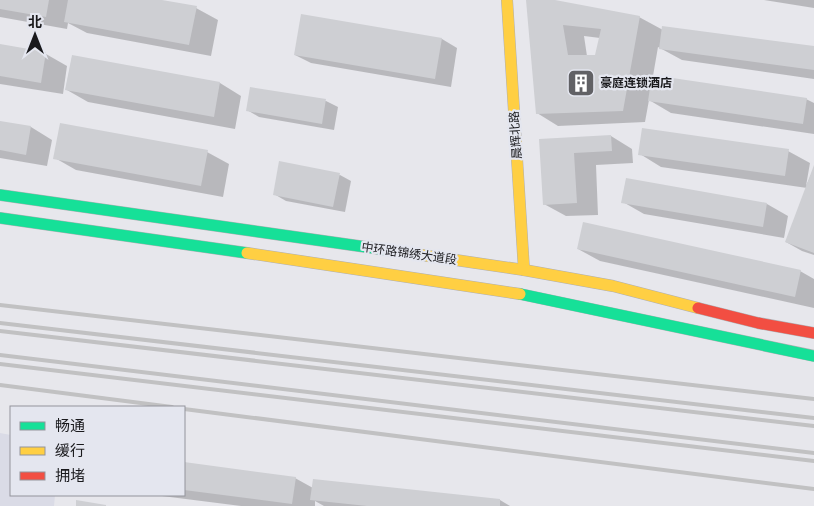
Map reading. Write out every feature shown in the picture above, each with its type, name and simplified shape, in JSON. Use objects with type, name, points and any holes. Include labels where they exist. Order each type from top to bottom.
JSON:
[{"type":"main road","name":"晨辉北路","points":[[507,0],[524,270]]},
{"type":"main road","name":"中环路锦绣大道段","points":[[0,195],[524,270],[613,286],[758,323],[814,334]]},
{"type":"main road","name":"中环路锦绣大道段","points":[[0,218],[524,295],[814,356]]},
{"type":"shaded area","points":[[0,433],[10,435],[10,496],[55,496],[54,506],[0,506]]},
{"type":"building","points":[[0,0],[49,0],[46,17],[0,9]]},
{"type":"building","points":[[68,0],[162,0],[197,6],[189,45],[64,22]]},
{"type":"building","name":"豪庭连锁酒店","points":[[526,0],[555,0],[640,16],[623,111],[536,114]],"holes":[[[563,25],[601,29],[595,55],[568,55]]]},
{"type":"building","points":[[301,14],[442,38],[435,79],[294,55]]},
{"type":"building","points":[[662,26],[814,46],[814,70],[659,49]]},
{"type":"building","points":[[0,44],[46,52],[41,83],[0,76]]},
{"type":"building","points":[[72,55],[220,82],[214,117],[65,90]]},
{"type":"building","points":[[652,75],[807,98],[803,124],[648,101]]},
{"type":"building","points":[[250,87],[326,99],[322,124],[246,111]]},
{"type":"building","points":[[0,121],[31,126],[26,155],[0,150]]},
{"type":"building","points":[[60,123],[208,150],[201,186],[53,159]]},
{"type":"building","points":[[642,128],[789,149],[785,176],[638,155]]},
{"type":"building","points":[[611,135],[612,151],[574,153],[577,203],[543,205],[539,139]]},
{"type":"building","points":[[279,161],[340,173],[333,207],[273,195]]},
{"type":"building","points":[[814,165],[814,253],[785,242]]},
{"type":"building","points":[[626,178],[767,203],[763,227],[621,203]]},
{"type":"building","points":[[583,222],[801,270],[795,297],[577,249]]},
{"type":"building","points":[[185,462],[296,477],[292,504],[185,490]]},
{"type":"building","points":[[313,479],[500,499],[500,506],[367,506],[310,500]]},
{"type":"building","points":[[76,500],[106,505],[106,506],[76,506]]},
{"type":"railway","points":[[0,305],[814,399]]},
{"type":"railway","points":[[0,323],[814,418]]},
{"type":"railway","points":[[0,331],[814,426]]},
{"type":"railway","points":[[0,355],[814,453]]},
{"type":"railway","points":[[0,364],[814,461]]},
{"type":"railway","points":[[0,385],[164,406]]},
{"type":"railway","points":[[185,409],[814,489]]},
{"type":"traffic: fast","points":[[0,195],[408,253]]},
{"type":"traffic: fast","points":[[0,218],[247,253]]},
{"type":"traffic: fast","points":[[520,294],[814,356]]},
{"type":"traffic: slow","points":[[507,0],[524,270]]},
{"type":"traffic: slow","points":[[247,253],[520,294]]},
{"type":"traffic: slow","points":[[408,253],[524,270],[613,286],[698,308]]},
{"type":"traffic: jam","points":[[698,308],[758,323],[814,333]]},
{"type":"place","name":"豪庭连锁酒店","points":[[581,83]]}]
